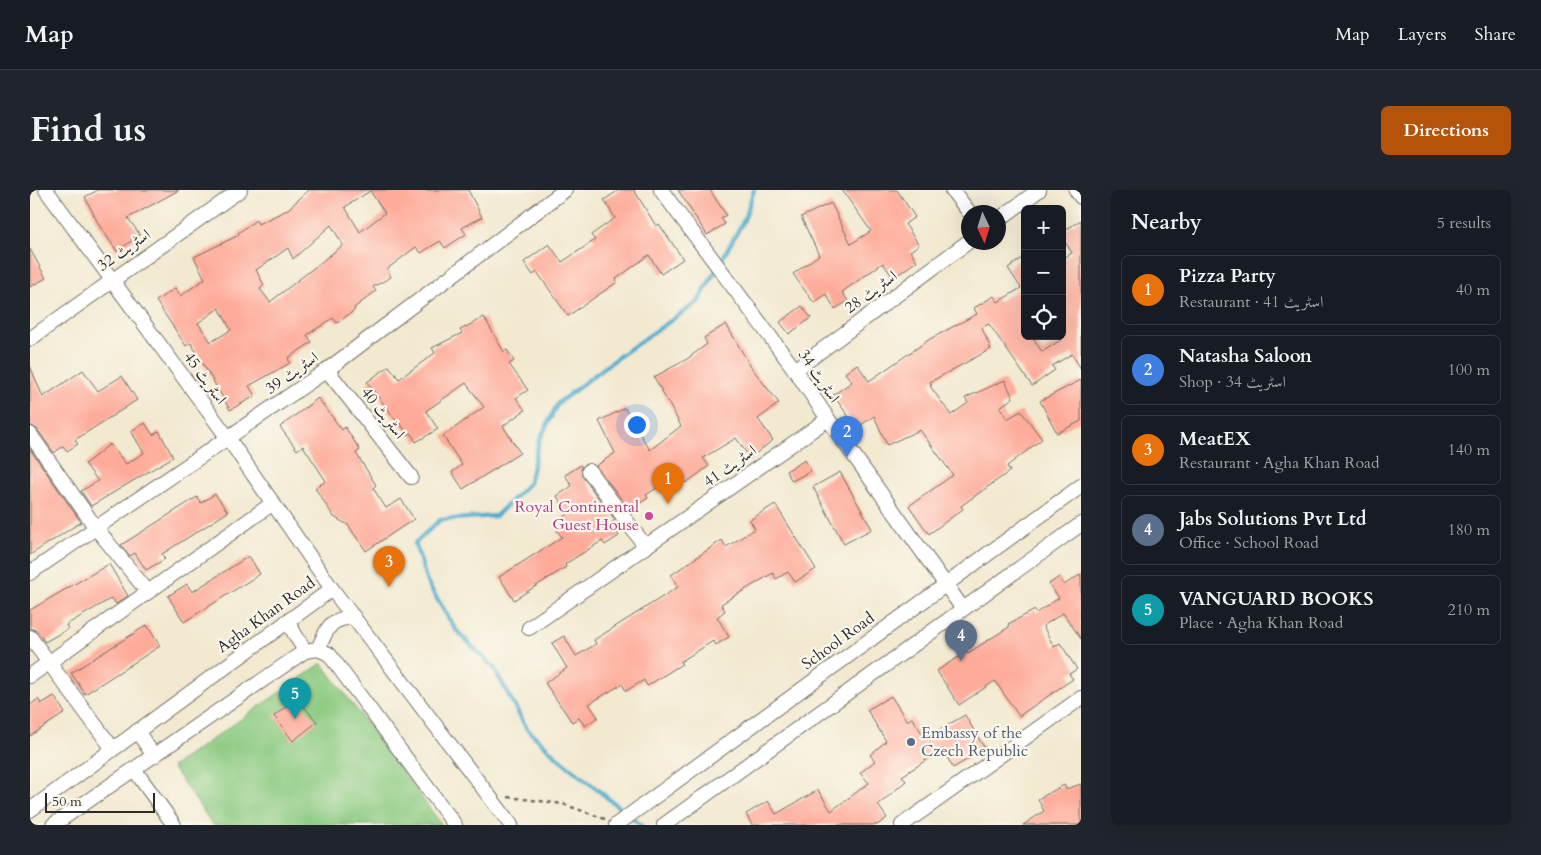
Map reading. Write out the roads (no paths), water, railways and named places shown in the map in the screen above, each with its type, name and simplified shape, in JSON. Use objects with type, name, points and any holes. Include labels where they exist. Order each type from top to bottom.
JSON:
[{"type":"street","name":"اسٹریٹ 45","points":[[46,190],[228,438],[332,588]]},
{"type":"street","name":"اسٹریٹ 32","points":[[30,338],[240,190]]},
{"type":"street","name":"اسٹریٹ 39","points":[[30,573],[327,370],[565,190]]},
{"type":"street","name":"اسٹریٹ 34","points":[[661,190],[795,370],[963,609]]},
{"type":"street","points":[[952,190],[964,205]]},
{"type":"street","points":[[1006,214],[1039,190]]},
{"type":"street","points":[[1076,190],[1081,197]]},
{"type":"street","name":"اسٹریٹ 28","points":[[795,370],[961,247]]},
{"type":"street","name":"اسٹریٹ 40","points":[[327,370],[410,477]]},
{"type":"street","name":"اسٹریٹ 41","points":[[529,628],[828,419]]},
{"type":"street","points":[[30,434],[96,528],[148,592]]},
{"type":"street","points":[[589,471],[646,547]]},
{"type":"street","name":"School Road","points":[[619,823],[1081,486]]},
{"type":"street","points":[[30,676],[273,503]]},
{"type":"street","points":[[664,825],[1081,524]]},
{"type":"street","name":"Agha Khan Road","points":[[30,810],[332,588],[511,825]]},
{"type":"street","points":[[53,825],[312,650],[329,626],[340,618],[354,618]]},
{"type":"street","points":[[287,621],[312,650],[329,654],[455,825]]},
{"type":"street","points":[[30,637],[113,749]]},
{"type":"street","points":[[902,825],[1081,698]]},
{"type":"street","points":[[138,731],[154,756]]},
{"type":"street","points":[[134,769],[174,825]]},
{"type":"waterway","points":[[641,825],[557,757],[527,729],[494,668],[456,630],[427,582],[415,543],[440,520],[496,516],[529,483],[539,441],[558,403],[621,355],[698,302],[744,220],[754,190]]},
{"type":"place","name":"Natasha Saloon","points":[[847,457]]},
{"type":"place","name":"Pizza Party","points":[[668,504]]},
{"type":"place","name":"Royal Continental Guest House","points":[[649,516]]},
{"type":"place","name":"MeatEX","points":[[389,587]]},
{"type":"place","name":"Jabs Solutions Pvt Ltd","points":[[961,661]]},
{"type":"place","name":"VANGUARD BOOKS","points":[[295,719]]},
{"type":"place","name":"Embassy of the Czech Republic","points":[[911,742]]}]
